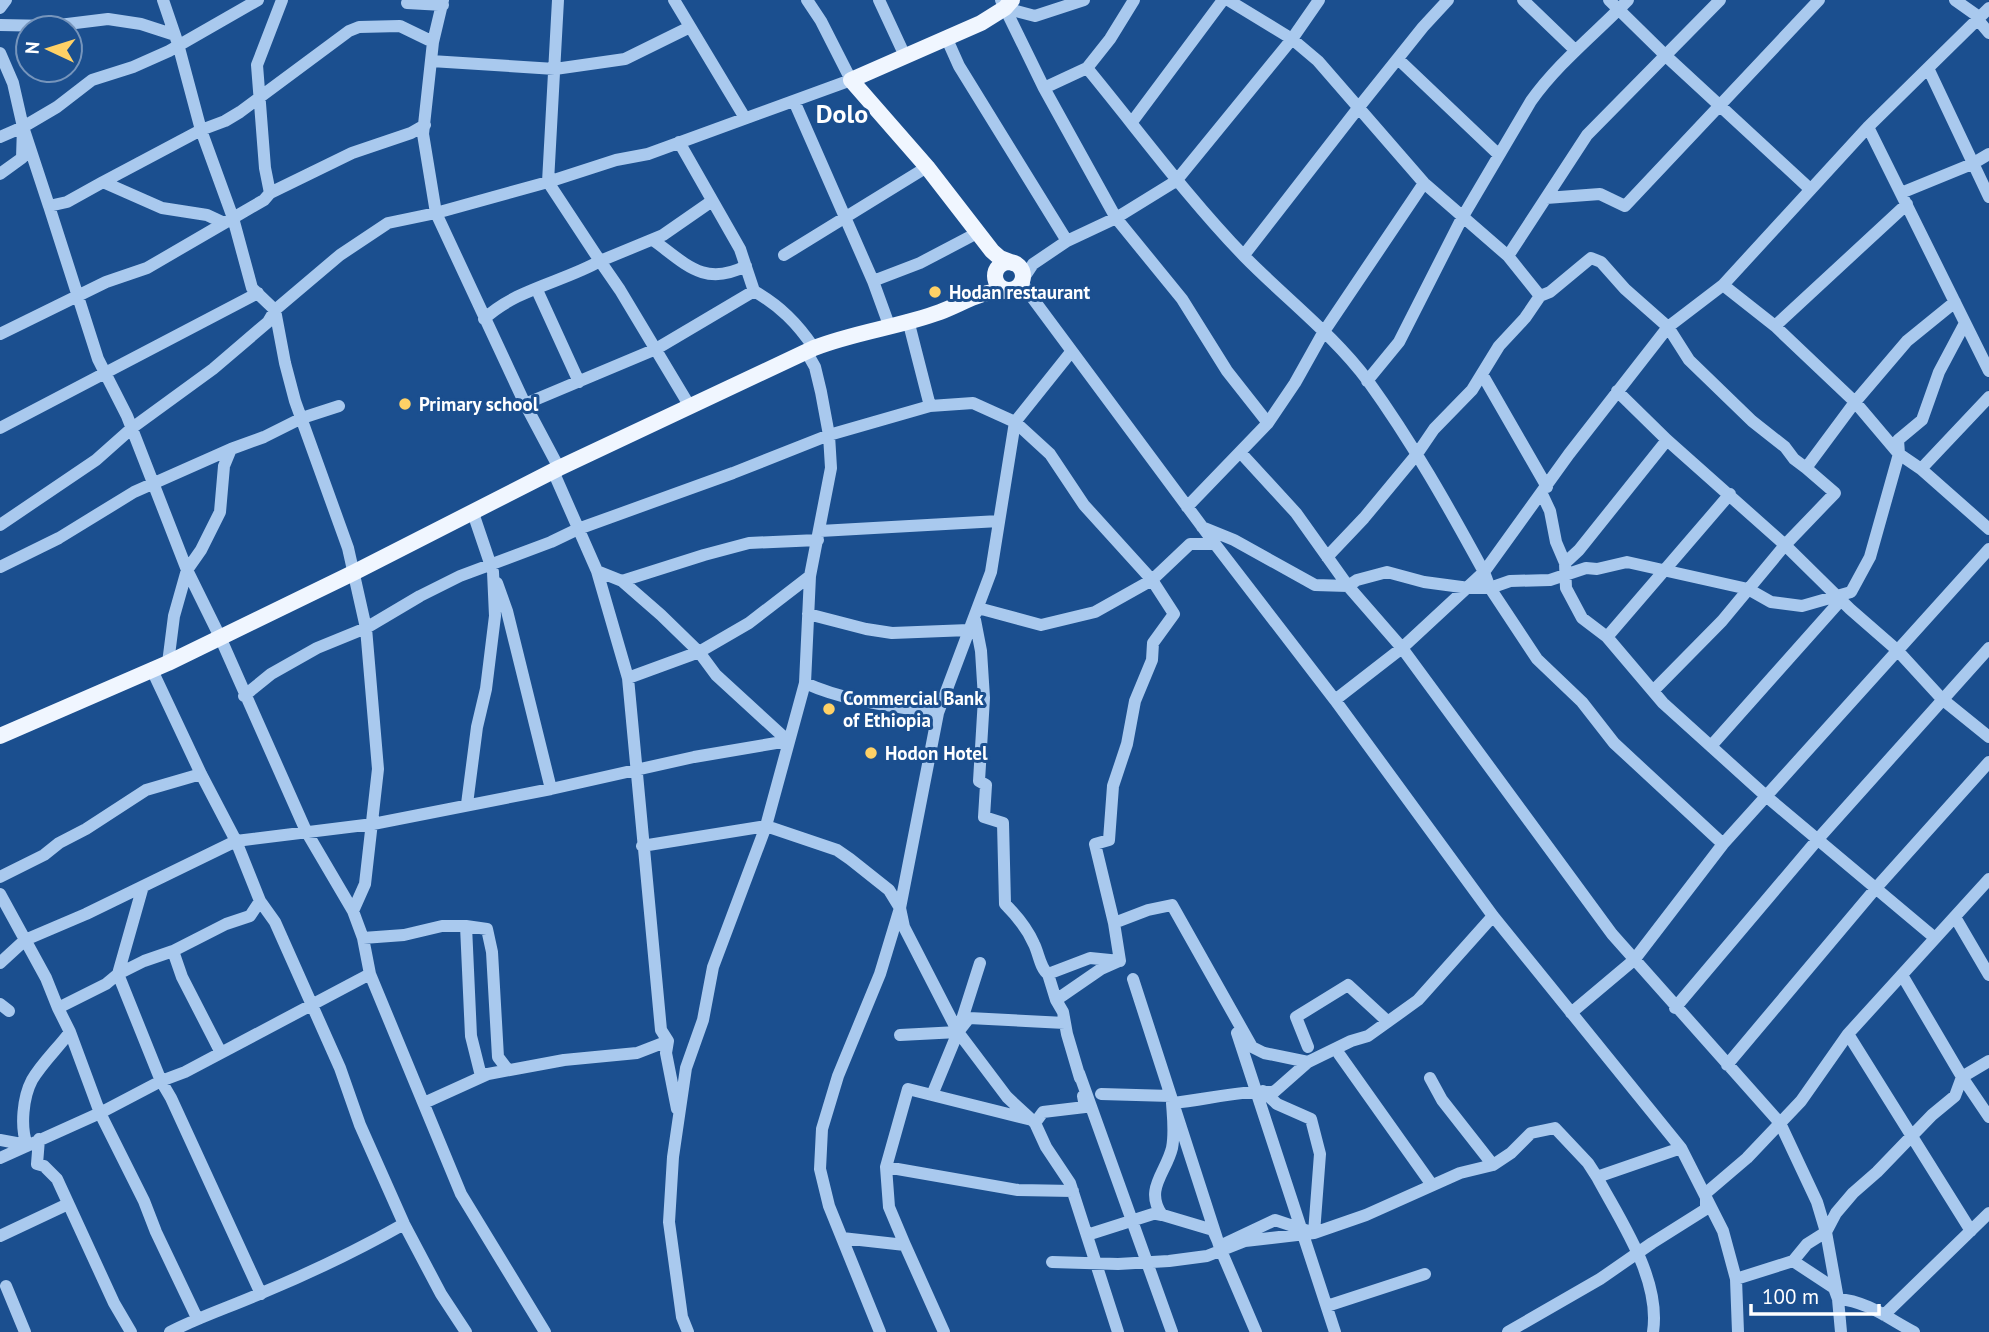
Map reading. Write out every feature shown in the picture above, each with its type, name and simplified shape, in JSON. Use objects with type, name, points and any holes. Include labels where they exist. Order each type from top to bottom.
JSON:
[{"type":"main road","points":[[0,736],[220,638],[556,469],[810,349],[940,312],[992,290],[1016,289],[1023,279],[1022,271],[1013,262],[1000,258],[992,251],[927,167],[851,80],[981,23],[1006,3]]},
{"type":"main road","points":[[992,251],[998,286],[1007,290]]},
{"type":"main road","points":[[974,296],[986,286],[1000,265],[1013,262]]},
{"type":"street","points":[[0,8],[6,0]]},
{"type":"street","points":[[163,0],[177,39],[228,220],[252,288],[275,310],[285,363],[331,507],[348,548],[366,628],[377,769],[365,884],[353,911]]},
{"type":"street","points":[[0,137],[57,107],[92,80],[133,67],[169,51],[177,39],[258,0]]},
{"type":"street","points":[[270,193],[265,168],[257,65],[282,0]]},
{"type":"street","points":[[558,0],[548,183],[656,349],[689,405]]},
{"type":"street","points":[[674,0],[744,118]]},
{"type":"street","points":[[0,526],[96,460],[132,428],[213,369],[268,322],[275,310],[340,255],[388,223],[436,213],[548,183],[616,160],[648,154],[851,80],[821,21],[807,0]]},
{"type":"street","points":[[879,0],[905,56]]},
{"type":"street","points":[[1006,3],[1035,16],[1084,0]]},
{"type":"street","points":[[1044,88],[1087,68],[1110,39],[1134,0]]},
{"type":"street","points":[[1132,122],[1223,0]]},
{"type":"street","points":[[1228,0],[1292,40],[1318,61],[1424,183],[1508,256],[1540,296]]},
{"type":"street","points":[[1013,262],[1025,266],[1032,264],[1067,241],[1116,218],[1176,181],[1292,40],[1319,0]]},
{"type":"street","points":[[1244,255],[1359,107],[1448,0]]},
{"type":"street","points":[[1523,0],[1575,50]]},
{"type":"street","points":[[1609,0],[1810,189]]},
{"type":"street","points":[[1367,381],[1399,342],[1462,218],[1543,84],[1628,0]]},
{"type":"street","points":[[1508,256],[1587,135],[1720,0]]},
{"type":"street","points":[[1546,198],[1600,194],[1625,206],[1819,0]]},
{"type":"street","points":[[1955,0],[1984,13]]},
{"type":"street","points":[[407,3],[443,2],[433,42],[423,134],[436,213],[556,469],[597,571],[628,678],[661,1030],[668,1041],[666,1053],[678,1120]]},
{"type":"street","points":[[1006,3],[1044,88],[1116,218],[1182,299],[1227,371],[1268,423]]},
{"type":"street","points":[[1984,13],[1979,21],[1989,33]]},
{"type":"street","points":[[1335,700],[1402,648],[1469,588],[1484,572],[1617,391],[1668,327],[1723,285],[1868,127],[1984,13]]},
{"type":"street","points":[[0,25],[51,26],[108,19],[141,24],[177,39]]},
{"type":"street","points":[[49,206],[67,202],[201,130],[225,121],[349,31],[359,27],[400,26],[433,42]]},
{"type":"street","points":[[431,61],[555,69],[625,59],[690,27]]},
{"type":"street","points":[[946,37],[959,66],[1067,241]]},
{"type":"street","points":[[0,53],[13,83],[23,127],[98,359],[132,428],[187,570],[306,831],[353,911],[363,938],[370,974],[461,1194],[545,1332]]},
{"type":"street","points":[[1398,59],[1499,155]]},
{"type":"street","points":[[1087,68],[1176,181],[1367,381],[1417,454],[1484,572],[1490,588],[1537,659],[1582,702],[1614,743],[1723,844]]},
{"type":"street","points":[[1928,68],[1989,197]]},
{"type":"street","points":[[794,101],[873,281],[889,325]]},
{"type":"street","points":[[0,334],[106,282],[146,268],[264,200],[270,193],[352,153],[411,133],[425,125]]},
{"type":"street","points":[[0,174],[22,158],[23,127]]},
{"type":"street","points":[[1868,127],[1989,371]]},
{"type":"street","points":[[679,142],[740,248],[754,291],[775,302],[802,331],[815,367],[830,435],[831,468],[810,576],[805,682],[766,826],[713,967],[703,1020],[686,1068],[673,1157],[669,1222],[682,1317],[688,1332]]},
{"type":"street","points":[[1775,326],[1904,198],[1989,154]]},
{"type":"street","points":[[784,255],[927,167]]},
{"type":"street","points":[[103,182],[162,208],[228,220]]},
{"type":"street","points":[[1187,507],[1268,423],[1323,334],[1424,183]]},
{"type":"street","points":[[484,319],[516,297],[579,274],[600,261],[653,240],[712,201]]},
{"type":"street","points":[[873,281],[920,263],[979,232]]},
{"type":"street","points":[[653,240],[698,272],[723,275],[746,266]]},
{"type":"street","points":[[1326,557],[1364,518],[1434,429],[1472,390],[1499,346],[1525,318],[1540,296],[1550,292],[1591,258],[1601,262],[1625,289],[1668,327],[1689,360],[1835,493],[1786,545],[1722,621],[1653,691]]},
{"type":"street","points":[[1032,264],[1023,279],[1031,299],[1335,700],[1493,916],[1681,1148],[1723,1231],[1736,1279],[1738,1332]]},
{"type":"street","points":[[1723,285],[1775,326],[1855,402],[1899,454],[1921,469],[1989,529]]},
{"type":"street","points":[[537,290],[579,382]]},
{"type":"street","points":[[1007,290],[1020,292],[1031,299]]},
{"type":"street","points":[[525,404],[656,349],[754,291]]},
{"type":"street","points":[[0,428],[258,293]]},
{"type":"street","points":[[1806,468],[1855,402],[1907,341],[1955,302]]},
{"type":"street","points":[[908,320],[930,406]]},
{"type":"street","points":[[1565,569],[1597,569],[1627,562],[1748,589],[1771,602],[1802,606],[1839,598],[1851,592],[1870,557],[1899,454],[1898,440],[1922,420],[1939,372],[1965,323]]},
{"type":"street","points":[[880,1332],[829,1206],[820,1169],[822,1129],[838,1076],[880,974],[900,908],[938,713],[991,572],[1015,422],[1071,352]]},
{"type":"street","points":[[1482,374],[1544,491],[1565,569],[1566,588],[1582,618],[1607,637],[1653,691],[1767,797],[1935,938]]},
{"type":"street","points":[[1617,391],[1667,440],[1730,494],[1898,650],[1942,699],[1989,737]]},
{"type":"street","points":[[1921,469],[1989,397]]},
{"type":"street","points":[[244,696],[271,674],[317,648],[366,628],[419,596],[491,568],[578,529],[830,435],[930,406],[973,403],[1015,422],[1050,454],[1084,505],[1152,580],[1174,614],[1153,643],[1152,660],[1135,701],[1127,744],[1113,786],[1108,840],[1095,844],[1114,923],[1119,961]]},
{"type":"street","points":[[0,567],[59,538],[120,499],[302,418],[339,406]]},
{"type":"street","points":[[1202,526],[1234,540],[1315,585],[1348,586],[1357,580],[1387,572],[1424,582],[1469,588],[1490,588],[1510,581],[1550,580],[1565,569],[1667,440]]},
{"type":"street","points":[[167,663],[173,616],[187,570],[201,550],[220,512],[224,466],[230,449]]},
{"type":"street","points":[[1240,452],[1296,513],[1348,586],[1402,648],[1604,923],[1675,1007],[1780,1123],[1817,1202],[1826,1232],[1841,1332]]},
{"type":"street","points":[[1607,637],[1730,494]]},
{"type":"street","points":[[472,513],[507,611],[551,789]]},
{"type":"street","points":[[622,581],[749,543],[999,521]]},
{"type":"street","points":[[976,612],[1041,625],[1095,612],[1152,580],[1190,544],[1215,544]]},
{"type":"street","points":[[1571,1013],[1634,960],[1723,844],[1989,549]]},
{"type":"street","points":[[467,804],[495,616],[491,568]]},
{"type":"street","points":[[597,571],[622,581],[699,652],[716,675],[788,741]]},
{"type":"street","points":[[628,678],[699,652],[749,623],[810,576]]},
{"type":"street","points":[[1711,746],[1839,598]]},
{"type":"street","points":[[976,612],[984,698],[979,781],[986,785],[984,817],[1003,823],[1004,904],[1020,920],[1033,941],[1063,1012],[1079,1073],[1172,1332]]},
{"type":"street","points":[[808,614],[892,633],[969,630]]},
{"type":"street","points":[[1675,1007],[1818,839],[1989,648]]},
{"type":"street","points":[[152,670],[236,841],[260,901],[275,922],[404,1224],[441,1294],[466,1332]]},
{"type":"street","points":[[805,682],[824,691],[866,702],[938,713]]},
{"type":"street","points":[[0,963],[25,940],[86,914],[236,841],[373,824],[551,789],[694,757],[788,741]]},
{"type":"street","points":[[1727,1065],[1876,888],[1989,762]]},
{"type":"street","points":[[0,877],[44,855],[146,790],[201,774]]},
{"type":"street","points":[[642,846],[766,826],[837,850],[889,890],[900,908],[904,927],[958,1032],[1007,1097],[1034,1122],[1046,1147],[1070,1183],[1118,1332]]},
{"type":"street","points":[[1508,1332],[1600,1279],[1706,1209],[1706,1194],[1747,1158],[1801,1101],[1848,1034],[1989,879]]},
{"type":"street","points":[[143,886],[118,974],[161,1080],[172,1098],[261,1294]]},
{"type":"street","points":[[0,894],[46,978],[70,1032],[100,1113],[144,1201],[197,1318]]},
{"type":"street","points":[[58,1008],[144,961],[173,951],[226,924],[250,916],[260,901]]},
{"type":"street","points":[[1114,923],[1148,909],[1172,905],[1255,1051],[1308,1062]]},
{"type":"street","points":[[1087,1235],[1156,1213],[1162,1214],[1154,1204],[1154,1192],[1171,1152],[1174,1135],[1172,1103],[1208,1100],[1252,1091],[1274,1092],[1308,1062],[1351,1041],[1368,1036],[1418,1000],[1493,916]]},
{"type":"street","points":[[1955,917],[1989,975]]},
{"type":"street","points":[[363,938],[404,935],[442,926],[487,929],[492,952],[498,1057],[508,1070]]},
{"type":"street","points":[[466,926],[471,1036],[480,1072],[488,1074]]},
{"type":"street","points":[[173,951],[182,976],[220,1051]]},
{"type":"street","points":[[1048,974],[1090,958],[1119,961]]},
{"type":"street","points":[[1056,1000],[1101,969],[1119,961]]},
{"type":"street","points":[[932,1095],[958,1032],[980,963]]},
{"type":"street","points":[[0,1158],[100,1113],[161,1080],[185,1072],[220,1051],[370,974]]},
{"type":"street","points":[[1902,975],[1962,1077],[1989,1117]]},
{"type":"street","points":[[1133,979],[1220,1246]]},
{"type":"street","points":[[1308,1047],[1296,1017],[1348,985],[1387,1021]]},
{"type":"street","points":[[1229,1007],[1335,1332]]},
{"type":"street","points":[[900,1035],[958,1032],[969,1018],[1065,1023]]},
{"type":"street","points":[[70,1032],[32,1081],[26,1100],[23,1133],[33,1142],[37,1164],[52,1172],[114,1303],[131,1332]]},
{"type":"street","points":[[1848,1034],[1971,1231]]},
{"type":"street","points":[[424,1103],[488,1074],[564,1060],[637,1053],[668,1041]]},
{"type":"street","points":[[1339,1054],[1432,1185]]},
{"type":"street","points":[[1736,1279],[1793,1261],[1807,1244],[1826,1232],[1836,1213],[1853,1193],[1955,1096],[1962,1077],[1989,1061]]},
{"type":"street","points":[[1034,1122],[1043,1112],[1085,1107],[1079,1073]]},
{"type":"street","points":[[1430,1078],[1442,1100],[1493,1165]]},
{"type":"street","points":[[944,1332],[889,1207],[886,1167],[908,1089],[1034,1122]]},
{"type":"street","points":[[1263,1091],[1277,1104],[1311,1119],[1320,1154],[1314,1233]]},
{"type":"street","points":[[1101,1094],[1171,1096]]},
{"type":"street","points":[[1052,1262],[1118,1264],[1169,1261],[1207,1255],[1245,1241],[1314,1233],[1366,1215],[1460,1173],[1493,1165],[1511,1153],[1531,1133],[1555,1128],[1588,1163],[1637,1254],[1648,1278],[1655,1324],[1653,1332]]},
{"type":"street","points":[[0,1140],[33,1142]]},
{"type":"street","points":[[1597,1177],[1681,1148]]},
{"type":"street","points":[[886,1167],[1017,1190],[1073,1191]]},
{"type":"street","points":[[0,1236],[68,1205]]},
{"type":"street","points":[[1156,1213],[1213,1230],[1256,1332]]},
{"type":"street","points":[[1884,1315],[1989,1213]]},
{"type":"street","points":[[1220,1246],[1275,1220],[1314,1233]]},
{"type":"street","points":[[170,1332],[197,1318],[261,1294],[349,1255],[404,1224]]},
{"type":"street","points":[[842,1238],[905,1245]]},
{"type":"street","points":[[1793,1261],[1834,1288],[1838,1299]]},
{"type":"street","points":[[1327,1306],[1425,1274]]},
{"type":"street","points":[[6,1286],[24,1332]]},
{"type":"street","points":[[1838,1299],[1851,1300],[1914,1332]]},
{"type":"place","name":"Hodan restaurant","points":[[935,292]]},
{"type":"place","name":"Primary school","points":[[405,404]]},
{"type":"place","name":"Commercial Bank of Ethiopia","points":[[829,709]]},
{"type":"place","name":"Hodon Hotel","points":[[871,753]]},
{"type":"district","name":"Dolo","points":[[842,114]]}]
